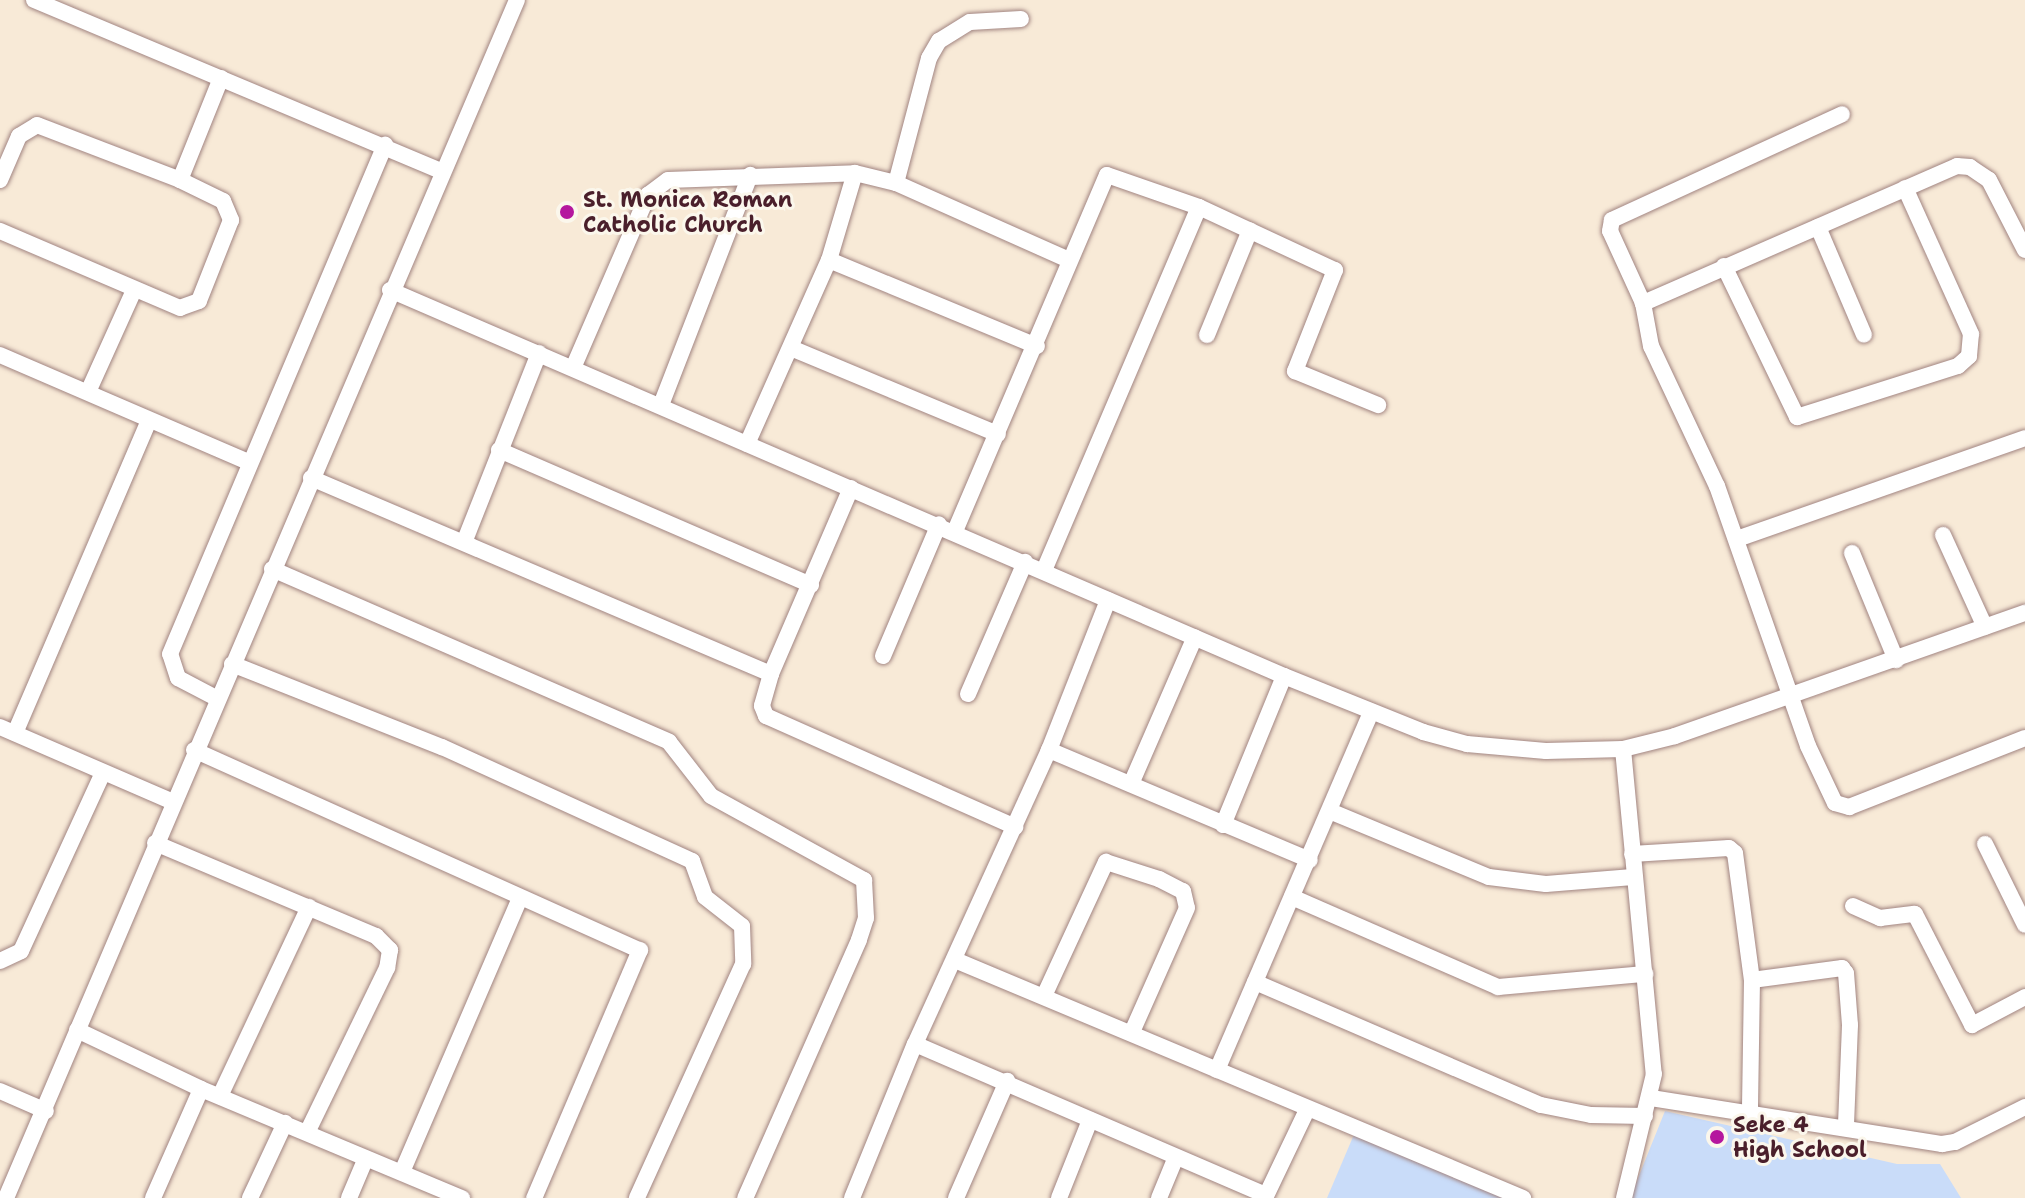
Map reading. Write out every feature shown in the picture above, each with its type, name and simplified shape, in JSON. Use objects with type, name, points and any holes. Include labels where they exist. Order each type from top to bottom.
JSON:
[{"type":"street","points":[[34,0],[441,171]]},
{"type":"street","points":[[4,1196],[46,1111],[194,750],[517,0]]},
{"type":"street","points":[[896,183],[929,58],[939,41],[970,22],[1021,19]]},
{"type":"street","points":[[180,180],[221,78]]},
{"type":"street","points":[[1842,114],[1612,220],[1610,231],[1643,303],[1651,346],[1737,539],[1790,696],[1829,797],[1839,806],[2025,738]]},
{"type":"street","points":[[0,180],[19,136],[37,125],[180,180],[223,201],[230,212],[199,301],[180,308],[0,231]]},
{"type":"street","points":[[218,699],[178,678],[170,654],[248,462],[385,145]]},
{"type":"street","points":[[1643,303],[1957,166],[1978,170],[1989,180],[2025,250]]},
{"type":"street","points":[[747,444],[829,260],[855,173]]},
{"type":"street","points":[[573,368],[655,185],[668,180],[855,173],[896,183],[1069,260]]},
{"type":"street","points":[[661,405],[750,175]]},
{"type":"street","points":[[955,531],[1037,346],[1069,260],[1107,175],[1199,207],[1335,270],[1295,371],[1378,405]]},
{"type":"street","points":[[1724,266],[1793,415],[1807,417],[1958,366],[1969,356],[1971,334],[1905,188]]},
{"type":"street","points":[[1044,571],[1199,207]]},
{"type":"street","points":[[1818,227],[1864,335]]},
{"type":"street","points":[[1207,335],[1250,230]]},
{"type":"street","points":[[829,260],[1037,346]]},
{"type":"street","points":[[88,392],[134,290]]},
{"type":"street","points":[[390,290],[939,524],[1284,676],[1371,712],[1467,744],[1546,751],[1623,749],[1790,696],[2025,613]]},
{"type":"street","points":[[791,348],[998,434]]},
{"type":"street","points":[[465,540],[539,353]]},
{"type":"street","points":[[0,355],[248,462]]},
{"type":"street","points":[[149,420],[7,730],[173,802]]},
{"type":"street","points":[[1737,539],[2025,438]]},
{"type":"street","points":[[499,450],[811,585]]},
{"type":"street","points":[[311,478],[465,540],[771,674]]},
{"type":"street","points":[[851,488],[771,674],[762,706],[774,723],[1015,827]]},
{"type":"street","points":[[883,656],[939,524]]},
{"type":"street","points":[[1943,535],[1985,627]]},
{"type":"street","points":[[1852,553],[1896,660]]},
{"type":"street","points":[[968,694],[1025,562]]},
{"type":"street","points":[[272,569],[669,742],[711,796],[864,880],[866,918],[854,953],[745,1198]]},
{"type":"street","points":[[852,1198],[915,1044],[1049,750],[1108,600]]},
{"type":"street","points":[[1131,784],[1195,637]]},
{"type":"street","points":[[232,664],[442,747],[692,861],[705,897],[742,926],[743,964],[637,1198]]},
{"type":"street","points":[[1223,825],[1284,676]]},
{"type":"street","points":[[1217,1070],[1332,812],[1371,712]]},
{"type":"street","points":[[1623,749],[1654,1074],[1651,1098],[1624,1198]]},
{"type":"street","points":[[194,750],[519,900],[640,950],[534,1198]]},
{"type":"street","points":[[1049,750],[1310,860]]},
{"type":"street","points":[[0,961],[21,951],[103,773]]},
{"type":"street","points":[[1332,812],[1489,877],[1546,884],[1633,877]]},
{"type":"street","points":[[155,843],[376,936],[390,958],[308,1131]]},
{"type":"street","points":[[1985,844],[2025,925]]},
{"type":"street","points":[[1632,854],[1733,850],[1752,980],[1750,1111]]},
{"type":"street","points":[[1044,996],[1106,862],[1159,879],[1183,891],[1187,908],[1132,1032]]},
{"type":"street","points":[[1292,897],[1498,987],[1645,974]]},
{"type":"street","points":[[402,1172],[519,900]]},
{"type":"street","points":[[1853,906],[1880,918],[1915,914],[1972,1025],[2025,997]]},
{"type":"street","points":[[220,1096],[309,907]]},
{"type":"street","points":[[955,960],[1523,1198]]},
{"type":"street","points":[[1752,980],[1842,968],[1846,973],[1850,1025],[1846,1125]]},
{"type":"street","points":[[1255,982],[1541,1105],[1591,1115],[1645,1116]]},
{"type":"street","points":[[77,1030],[201,1089],[308,1131],[456,1197]]},
{"type":"street","points":[[915,1044],[1007,1081],[1265,1197],[1307,1110]]},
{"type":"street","points":[[956,1198],[1007,1081]]},
{"type":"street","points":[[153,1198],[201,1089]]},
{"type":"street","points":[[0,1091],[46,1111]]},
{"type":"street","points":[[1651,1098],[1846,1125],[1949,1144],[2023,1115]]},
{"type":"street","points":[[1059,1198],[1090,1120]]},
{"type":"street","points":[[250,1198],[285,1123]]},
{"type":"street","points":[[1159,1198],[1176,1157]]},
{"type":"street","points":[[349,1198],[366,1158]]},
{"type":"shaded area","name":"Seke 4 High School","points":[[1665,1111],[1897,1164],[1940,1164],[1961,1198],[1630,1198]]},
{"type":"shaded area","points":[[1358,1125],[1530,1198],[1327,1198]]},
{"type":"place","name":"St. Monica Roman Catholic Church","points":[[567,212]]},
{"type":"place","name":"Seke 4 High School","points":[[1717,1137]]}]
